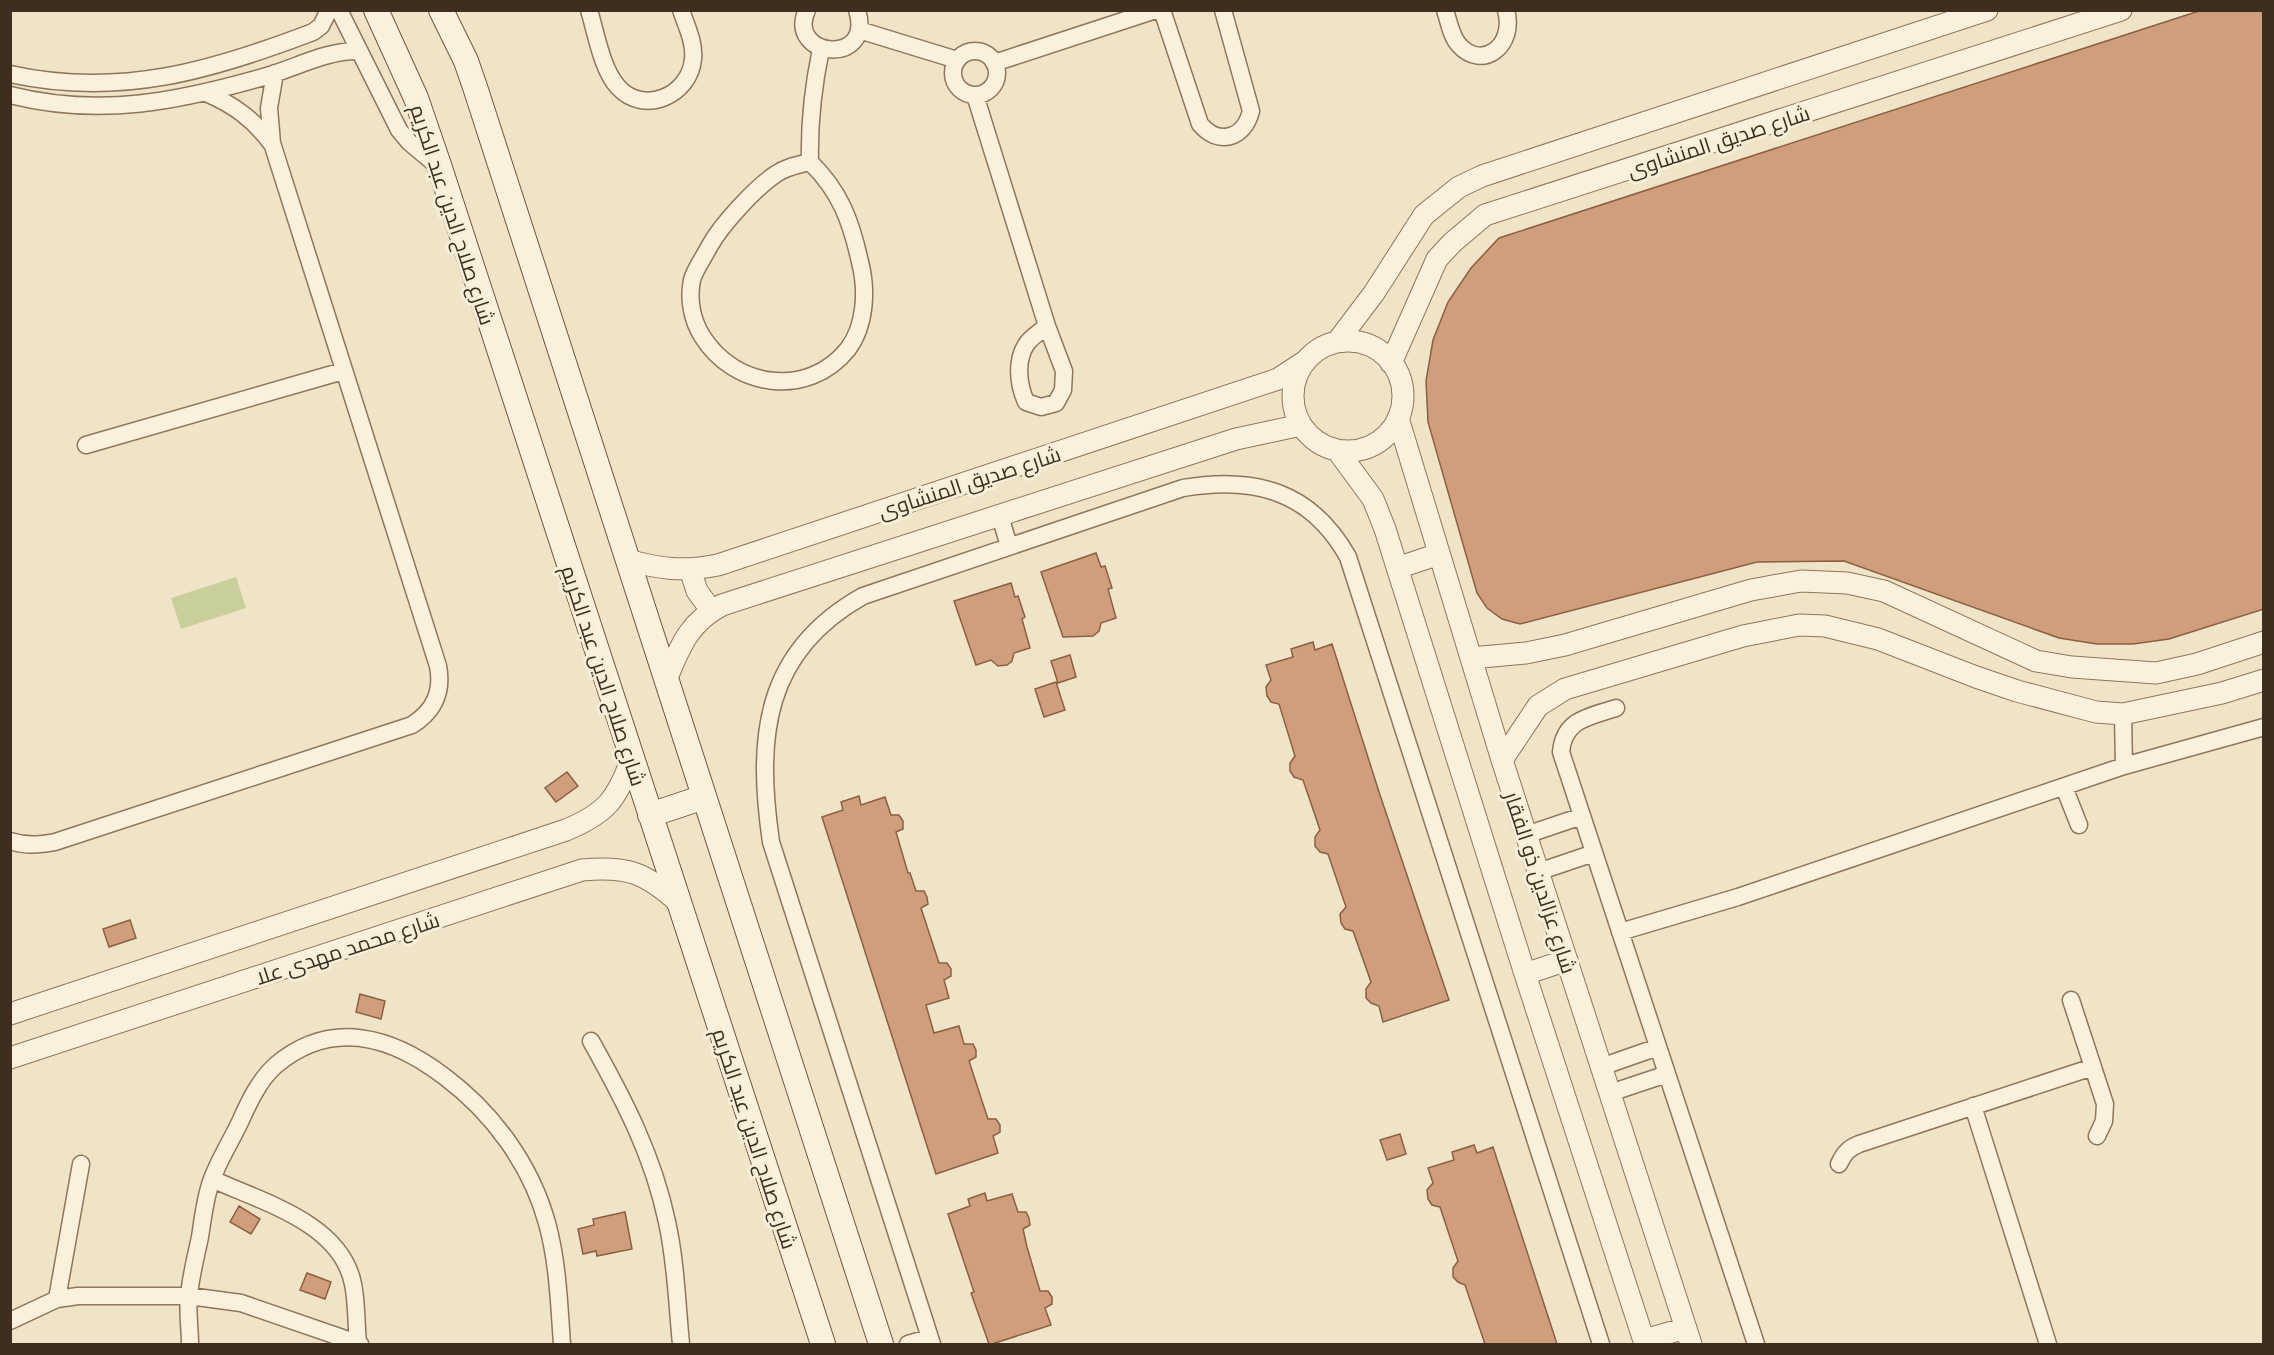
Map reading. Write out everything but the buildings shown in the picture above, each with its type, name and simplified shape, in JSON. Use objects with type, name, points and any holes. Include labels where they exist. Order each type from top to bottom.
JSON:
[{"type":"main road","name":"شارع صلاح الدين عبد الكريم","points":[[376,10],[416,98],[440,168],[823,1344]]},
{"type":"main road","points":[[441,10],[469,70],[881,1344]]},
{"type":"main road","points":[[650,815],[704,797]]},
{"type":"street","points":[[10,74],[69,84],[104,84],[174,76],[298,38],[321,26],[329,10]]},
{"type":"street","points":[[339,10],[403,136],[440,168]]},
{"type":"street","points":[[589,10],[611,78],[620,89],[632,97],[646,101],[673,94],[684,84],[691,72],[692,43],[681,10]]},
{"type":"street","points":[[807,10],[804,25],[807,35],[820,49],[830,51],[849,46],[856,39],[860,30],[858,10]]},
{"type":"street","points":[[994,63],[1156,10]]},
{"type":"street","points":[[1162,10],[1200,124],[1206,132],[1225,137],[1235,135],[1243,129],[1249,121],[1251,111],[1223,10]]},
{"type":"street","points":[[1445,10],[1454,38],[1459,45],[1465,51],[1481,55],[1497,49],[1507,36],[1509,28],[1506,10]]},
{"type":"street","name":"شارع صديق المنشاوى","points":[[1391,363],[1437,259],[1485,215],[2121,10]]},
{"type":"street","name":"شارع صديق المنشاوى","points":[[1337,342],[1374,293],[1424,215],[1459,187],[1482,177],[1975,12]]},
{"type":"street","points":[[860,30],[957,60]]},
{"type":"street","points":[[298,38],[309,62]]},
{"type":"street","points":[[810,162],[792,166],[776,174],[734,213],[711,244],[693,278],[690,303],[697,328],[710,349],[730,366],[753,378],[780,382],[806,378],[829,366],[848,348],[860,325],[865,299],[863,274],[857,248],[840,198],[827,179],[810,162],[809,124],[820,49]]},
{"type":"street","points":[[10,95],[49,102],[112,106],[144,104],[206,93],[275,74],[335,53],[360,51]]},
{"type":"street","points":[[976,51],[983,53],[994,63],[997,78],[994,85],[982,94],[968,94],[957,86],[953,73],[957,60],[962,55],[976,51]]},
{"type":"street","points":[[225,62],[232,86]]},
{"type":"street","points":[[10,841],[39,845],[55,842],[412,725],[424,718],[433,707],[438,694],[440,680],[438,666],[272,143],[269,108],[275,74]]},
{"type":"street","points":[[206,93],[243,112],[272,143]]},
{"type":"street","points":[[975,95],[1047,326]]},
{"type":"street","points":[[1337,342],[1358,342],[1376,349],[1391,363],[1402,389],[1402,404],[1398,418],[1388,434],[1373,445],[1356,451],[1337,450],[1311,437],[1301,425],[1293,404],[1294,382],[1304,362],[1319,349],[1337,342]]},
{"type":"street","name":"شارع صديق المنشاوى","points":[[627,560],[665,569],[690,569],[718,565],[1278,379],[1304,362]]},
{"type":"street","points":[[86,445],[344,370]]},
{"type":"street","name":"شارع عزالدين ذو الفقار","points":[[1398,418],[1502,760],[1689,1336]]},
{"type":"street","name":"شارع صديق المنشاوى","points":[[666,680],[688,632],[697,621],[722,605],[1236,439],[1301,425]]},
{"type":"street","name":"شارع عزالدين ذو الفقار","points":[[1337,450],[1373,499],[1385,529],[1525,974],[1645,1342]]},
{"type":"street","points":[[908,1344],[931,1341],[771,842],[765,785],[766,734],[770,712],[786,670],[798,651],[828,619],[844,606],[883,587],[1183,488],[1225,483],[1263,488],[1296,500],[1319,518],[1339,540],[1355,576],[1601,1344]]},
{"type":"street","points":[[1000,516],[1009,546]]},
{"type":"street","points":[[1397,568],[1440,554]]},
{"type":"street","points":[[690,569],[698,591],[711,610]]},
{"type":"street","points":[[1470,658],[1565,645],[1751,590],[1801,580],[1846,583],[1884,591],[2036,661],[2072,667],[2156,673],[2197,664],[2264,642]]},
{"type":"street","points":[[1502,760],[1538,706],[1565,689],[1743,636],[1799,625],[1825,626],[1853,631],[1927,656],[1976,677],[2017,691],[2096,712],[2123,714],[2222,693],[2264,680]]},
{"type":"street","points":[[1616,708],[1577,721],[1568,729],[1562,740],[1561,752],[1756,1344]]},
{"type":"street","points":[[2123,714],[2124,766]]},
{"type":"street","points":[[1620,932],[1738,897],[2124,766],[2264,727]]},
{"type":"street","name":"شارع محمد مهدى علا","points":[[10,1014],[582,824],[609,804],[623,783],[632,758]]},
{"type":"street","points":[[2064,787],[2079,825]]},
{"type":"street","points":[[1526,835],[1582,816]]},
{"type":"street","points":[[1538,872],[1594,853]]},
{"type":"street","name":"شارع محمد مهدى علا","points":[[10,1058],[582,870],[609,867],[635,872],[659,885],[679,903]]},
{"type":"street","points":[[1525,974],[1567,960]]},
{"type":"street","points":[[2072,1000],[2105,1104],[2104,1120],[2097,1136]]},
{"type":"street","points":[[190,1344],[189,1296],[212,1179],[255,1090],[275,1066],[301,1048],[332,1038],[363,1037],[394,1046],[429,1065],[461,1089],[489,1118],[513,1150],[533,1185],[547,1222],[556,1261],[562,1344]]},
{"type":"street","points":[[591,1041],[632,1115],[658,1185],[674,1258],[681,1344]]},
{"type":"street","points":[[1602,1067],[1658,1047]]},
{"type":"street","points":[[1839,1164],[1843,1155],[1850,1148],[2093,1066]]},
{"type":"street","points":[[1610,1093],[1667,1074]]},
{"type":"street","points":[[1973,1106],[2048,1344]]},
{"type":"street","points":[[57,1299],[81,1164]]},
{"type":"street","points":[[10,1321],[57,1299],[78,1296],[189,1296],[241,1303],[359,1344],[353,1283],[345,1262],[332,1242],[315,1227],[212,1179]]},
{"type":"street","points":[[1645,1342],[1689,1336]]},
{"type":"green space","points":[[236,577],[246,608],[181,629],[171,598]]}]
